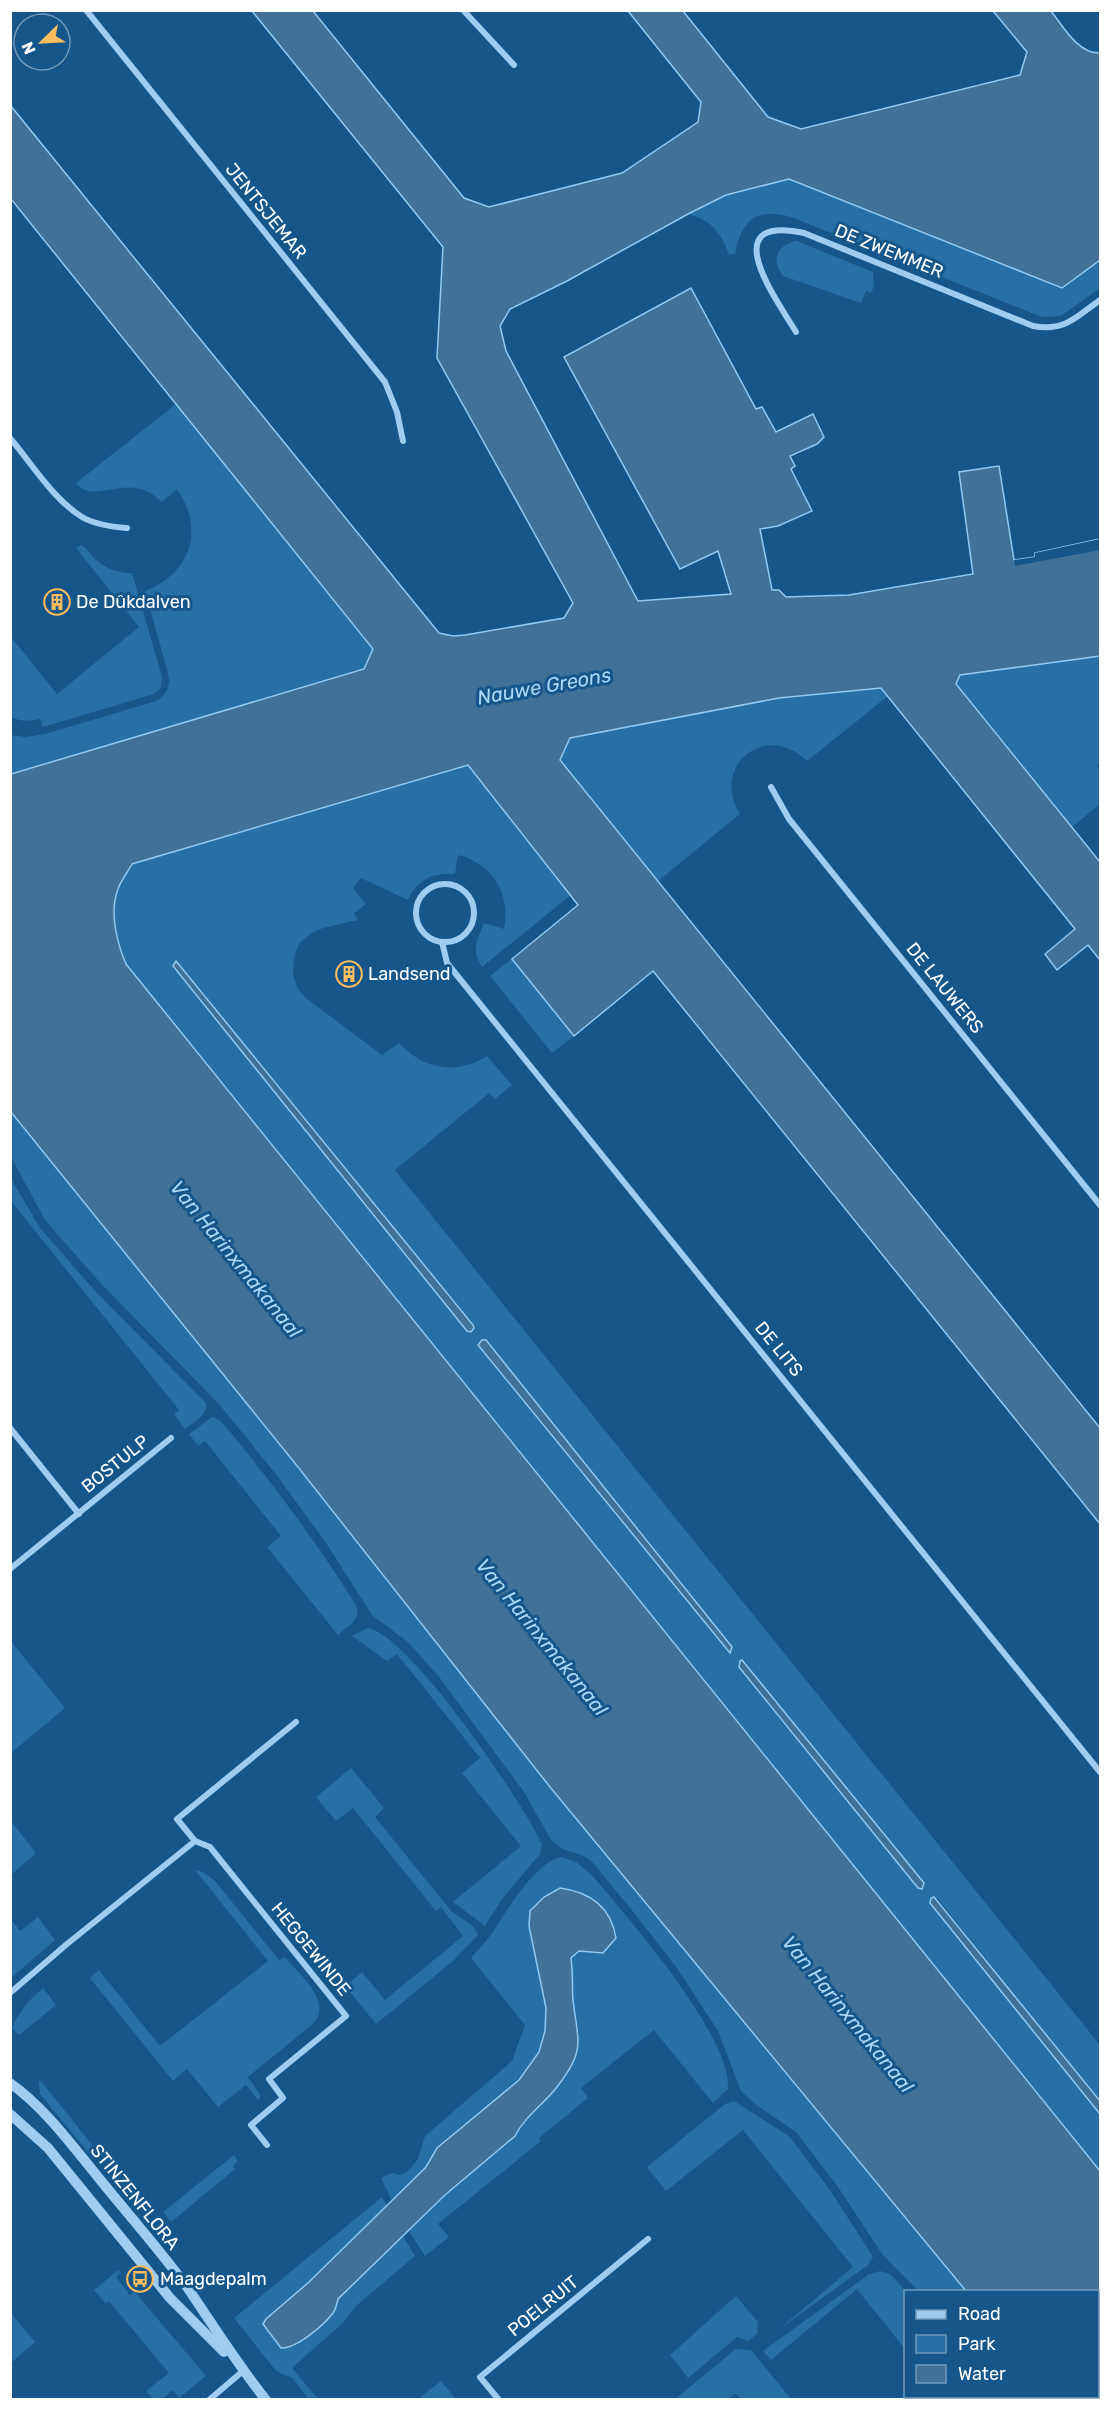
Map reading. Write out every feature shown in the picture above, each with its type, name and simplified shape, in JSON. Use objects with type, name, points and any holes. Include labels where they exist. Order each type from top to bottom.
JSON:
[{"type":"street","name":"JENTSJEMAR","points":[[86,10],[385,382],[397,412],[403,441]]},
{"type":"street","points":[[464,10],[514,65]]},
{"type":"street","name":"DE ZWEMMER","points":[[796,332],[762,276],[757,263],[760,239],[773,229],[804,233],[1033,326],[1059,328],[1101,300]]},
{"type":"street","points":[[10,438],[58,497],[82,518],[105,526],[127,528]]},
{"type":"street","name":"DE LAUWERS","points":[[771,787],[789,819],[1101,1205]]},
{"type":"street","points":[[444,883],[463,888],[470,896],[475,914],[468,932],[461,938],[442,942],[425,933],[419,926],[417,906],[427,890],[444,883]]},
{"type":"street","name":"DE LITS","points":[[442,942],[447,963],[1101,1772]]},
{"type":"street","name":"BOSTULP","points":[[10,1428],[79,1514]]},
{"type":"street","name":"BOSTULP","points":[[10,1569],[171,1438]]},
{"type":"street","name":"HEGGEWINDE","points":[[267,2145],[251,2125],[284,2098],[269,2079],[346,2016],[210,1847],[195,1841],[177,1819],[296,1722]]},
{"type":"street","points":[[10,1993],[59,1950],[195,1841]]},
{"type":"street","name":"STINZENFLORA","points":[[10,2083],[43,2112],[69,2141],[186,2286],[243,2371],[266,2400]]},
{"type":"street","name":"STINZENFLORA","points":[[10,2114],[48,2148],[170,2298],[243,2371]]},
{"type":"street","name":"POELRUIT","points":[[499,2400],[480,2377],[648,2239]]},
{"type":"street","points":[[209,2400],[243,2371]]},
{"type":"green space","points":[[789,179],[1062,288],[1100,260],[1100,288],[1061,316],[1042,317],[779,214],[760,215],[752,219],[742,232],[735,254],[729,254],[714,228],[704,220],[688,214],[726,195]]},
{"type":"green space","points":[[797,241],[873,272],[874,286],[871,293],[866,291],[861,303],[783,276],[777,264],[778,254],[785,245]]},
{"type":"green space","points":[[176,404],[373,649],[365,669],[11,774],[10,735],[26,737],[45,734],[153,702],[166,691],[169,683],[168,673],[145,591],[161,583],[183,561],[189,548],[191,534],[186,504],[177,489],[162,502],[149,492],[137,488],[92,492],[83,490],[76,483]]},
{"type":"green space","points":[[81,545],[108,568],[132,573],[162,677],[161,688],[154,694],[43,727],[40,719],[18,720],[11,717],[11,637],[57,694],[139,627],[76,548]]},
{"type":"green space","points":[[1100,656],[1100,762],[1097,765],[1100,771],[1100,804],[1072,827],[955,684],[960,675]]},
{"type":"green space","points":[[881,688],[888,696],[807,761],[791,750],[775,746],[760,747],[747,754],[737,765],[732,779],[733,796],[740,814],[658,881],[560,760],[570,738],[779,698]]},
{"type":"green space","points":[[468,765],[571,895],[482,967],[476,950],[477,940],[484,923],[504,929],[505,904],[497,882],[481,865],[458,855],[455,874],[433,876],[421,882],[408,900],[361,878],[353,888],[366,904],[354,913],[358,920],[323,928],[310,934],[300,943],[294,956],[293,975],[298,989],[306,998],[382,1055],[399,1043],[419,1059],[441,1067],[464,1066],[487,1056],[512,1085],[495,1099],[489,1093],[395,1170],[1100,2045],[1100,2101],[937,1898],[930,1900],[1100,2114],[1100,2171],[126,964],[117,937],[114,907],[119,886],[132,864]],"holes":[[[176,961],[473,1325],[471,1332],[467,1330],[173,966]],[[486,1340],[732,1647],[732,1650]],[[742,1660],[924,1883],[922,1888],[918,1888],[739,1667]]]},
{"type":"green space","points":[[512,959],[574,1036],[552,1053],[490,976]]},
{"type":"green space","points":[[11,1112],[298,1467],[550,1787],[965,2290],[917,2290],[882,2254],[838,2187],[796,2132],[755,2104],[741,2091],[718,2031],[677,1968],[635,1914],[592,1862],[582,1855],[564,1850],[551,1840],[524,1792],[439,1677],[409,1643],[372,1615],[326,1543],[275,1473],[219,1404],[102,1285],[45,1220],[11,1157]]},
{"type":"green space","points":[[11,1179],[40,1228],[97,1293],[206,1403],[203,1415],[196,1421],[185,1429],[174,1414],[179,1410],[11,1201]]},
{"type":"green space","points":[[212,1417],[220,1420],[274,1487],[356,1605],[356,1619],[338,1635],[267,1547],[281,1536],[205,1441],[198,1446],[189,1434]]},
{"type":"green space","points":[[367,1628],[386,1637],[436,1688],[463,1722],[513,1794],[542,1844],[540,1854],[502,1899],[485,1926],[453,1902],[521,1846],[462,1773],[480,1758],[397,1654],[387,1661],[352,1636]]},
{"type":"green space","points":[[10,1640],[65,1708],[11,1753],[10,1753]]},
{"type":"green space","points":[[351,1768],[384,1808],[375,1817],[452,1912],[470,1924],[478,1935],[453,1961],[376,2024],[345,1986],[362,1972],[385,2000],[463,1936],[441,1907],[436,1911],[353,1808],[336,1821],[316,1797]]},
{"type":"green space","points":[[11,1821],[36,1853],[10,1875]]},
{"type":"green space","points":[[562,1857],[576,1862],[591,1874],[674,1977],[713,2038],[724,2066],[728,2089],[713,2103],[654,2030],[581,2088],[588,2098],[539,2138],[541,2141],[438,2224],[449,2237],[425,2256],[409,2231],[445,2195],[515,2136],[520,2126],[557,2088],[579,2034],[573,1999],[571,1958],[579,1951],[603,1953],[544,1897],[530,1912],[529,1926],[546,2008],[545,2031],[539,2052],[519,2080],[437,2148],[426,2167],[392,2201],[381,2178],[392,2173],[400,2175],[408,2171],[418,2159],[425,2136],[512,2061],[525,2025],[471,1958],[490,1936],[531,1878],[551,1861]]},
{"type":"green space","points":[[195,1870],[203,1872],[215,1881],[279,1960],[285,1957],[312,1988],[319,2005],[314,2023],[248,2077],[261,2096],[258,2100],[246,2085],[218,2107],[187,2069],[173,2081],[90,1978],[99,1970],[160,2046],[268,1961]]},
{"type":"green space","points":[[38,1917],[55,1940],[11,1978],[11,1919],[20,1931]]},
{"type":"green space","points":[[43,1988],[56,2005],[19,2035],[12,2028],[18,2016]]},
{"type":"green space","points":[[41,2081],[97,2151],[91,2156],[40,2094],[39,2082]]},
{"type":"green space","points":[[734,2101],[789,2136],[830,2190],[873,2257],[868,2265],[778,2330],[853,2267],[743,2130],[666,2191],[647,2167],[725,2104]]},
{"type":"green space","points":[[234,2155],[238,2161],[233,2166],[235,2169],[171,2222],[163,2212]]},
{"type":"green space","points":[[382,2197],[387,2206],[309,2282],[274,2311],[263,2324],[281,2348],[289,2348],[298,2344],[338,2299],[403,2236],[415,2256],[356,2306],[343,2323],[292,2368],[318,2399],[309,2399],[292,2378],[276,2371],[234,2318]]},
{"type":"green space","points":[[118,2270],[121,2273],[116,2277],[130,2295],[134,2291],[206,2376],[179,2398],[173,2390],[162,2399],[153,2399],[146,2391],[169,2373],[109,2301],[105,2303],[94,2290]]},
{"type":"green space","points":[[880,2271],[890,2274],[905,2290],[904,2348],[857,2289],[771,2360],[763,2351],[868,2275]]},
{"type":"green space","points":[[736,2296],[758,2322],[757,2334],[748,2341],[737,2337],[688,2378],[670,2355]]},
{"type":"green space","points":[[10,2312],[35,2342],[11,2363],[10,2363]]},
{"type":"green space","points":[[736,2349],[751,2350],[791,2399],[741,2399],[736,2394],[728,2399],[675,2399]]},
{"type":"green space","points":[[441,2381],[456,2399],[418,2399]]},
{"type":"water","points":[[252,11],[313,11],[464,198],[489,207],[622,173],[698,122],[701,102],[628,11],[683,11],[768,117],[801,129],[1020,75],[1027,52],[993,11],[1051,11],[1078,44],[1092,52],[1100,53],[1100,260],[1062,288],[789,179],[726,195],[688,214],[567,281],[510,309],[500,326],[506,351],[638,601],[731,594],[718,551],[680,569],[564,357],[691,288],[756,409],[762,407],[776,432],[813,414],[824,437],[817,444],[790,456],[795,466],[791,469],[812,511],[778,526],[760,529],[772,590],[779,590],[786,597],[849,595],[973,574],[959,472],[999,466],[1014,560],[1035,557],[1035,553],[1100,539],[1100,656],[960,675],[956,684],[1100,862],[1100,960],[1088,945],[1057,970],[1045,954],[1075,929],[881,688],[779,698],[570,738],[560,760],[1100,1428],[1100,1524],[653,971],[574,1036],[512,959],[578,905],[468,765],[132,864],[119,886],[115,898],[114,917],[117,937],[126,964],[1100,2171],[1100,2399],[1052,2398],[1099,2398],[1099,2290],[965,2290],[550,1787],[298,1467],[11,1112],[11,774],[364,669],[373,649],[11,199],[10,105],[439,633],[453,636],[465,635],[564,618],[573,603],[437,358],[443,247]]},
{"type":"water","points":[[176,961],[473,1325],[471,1332],[467,1331],[173,966]]},
{"type":"water","points":[[482,1340],[486,1340],[732,1647],[730,1653],[478,1345]]},
{"type":"water","points":[[742,1660],[924,1883],[922,1889],[918,1888],[739,1667]]},
{"type":"water","points":[[560,1888],[581,1893],[597,1903],[609,1918],[616,1938],[603,1953],[579,1951],[571,1958],[578,2045],[566,2074],[552,2093],[524,2122],[515,2136],[445,2195],[338,2299],[334,2311],[323,2324],[302,2341],[281,2348],[263,2324],[266,2319],[309,2282],[426,2167],[437,2148],[519,2080],[539,2052],[545,2031],[546,2008],[529,1926],[530,1911],[544,1897]]},
{"type":"water","points":[[934,1897],[1100,2101],[1100,2114],[930,1903],[931,1898]]},
{"type":"pier","points":[[1100,539],[1100,550],[1015,566],[1014,560],[1035,557],[1035,553]]},
{"type":"place","name":"De Dûkdalven","points":[[57,602]]},
{"type":"place","name":"Landsend","points":[[349,974]]},
{"type":"place","name":"Maagdepalm","points":[[140,2279]]},
{"type":"water label","name":"Nauwe Greons","points":[[544,686]]},
{"type":"water label","name":"Van Harinxmakanaal","points":[[236,1259]]},
{"type":"water label","name":"Van Harinxmakanaal","points":[[542,1637]]},
{"type":"water label","name":"Van Harinxmakanaal","points":[[848,2014]]}]
